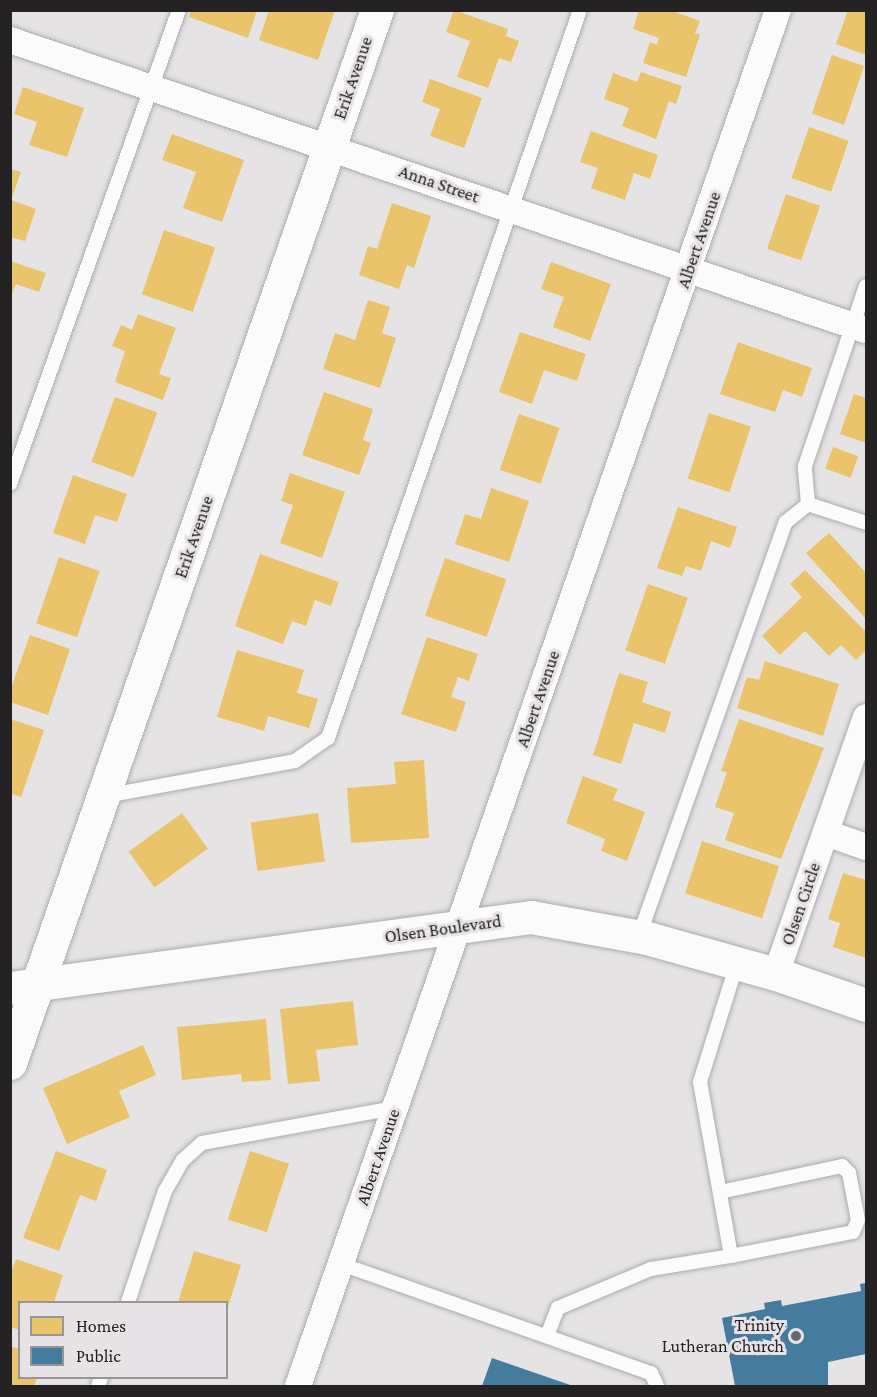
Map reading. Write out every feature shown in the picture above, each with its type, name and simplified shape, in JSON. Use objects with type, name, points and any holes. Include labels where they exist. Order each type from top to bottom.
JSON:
[{"type":"street","name":"Erik Avenue","points":[[10,1064],[24,986],[103,797],[377,10]]},
{"type":"street","name":"Albert Avenue","points":[[298,1386],[778,10]]},
{"type":"street","name":"Anna Street","points":[[10,39],[860,328]]},
{"type":"street","name":"Olsen Circle","points":[[776,974],[867,717]]},
{"type":"street","points":[[826,833],[867,847]]},
{"type":"street","name":"Olsen Boulevard","points":[[24,986],[531,917],[639,937],[776,974],[867,1005]]},
{"type":"lane","points":[[10,484],[179,10]]},
{"type":"lane","points":[[103,797],[295,761],[328,738],[580,10]]},
{"type":"lane","points":[[808,504],[805,466],[860,328],[867,286]]},
{"type":"lane","points":[[808,504],[867,523]]},
{"type":"lane","points":[[639,937],[786,522],[808,504]]},
{"type":"lane","points":[[731,1256],[700,1082],[736,963]]},
{"type":"lane","points":[[128,1301],[165,1191],[183,1160],[202,1143],[395,1108]]},
{"type":"lane","points":[[547,1336],[558,1308],[651,1269],[853,1232],[858,1220],[849,1173],[842,1166],[720,1192]]},
{"type":"lane","points":[[340,1264],[651,1373],[657,1386]]},
{"type":"building: Homes","points":[[191,10],[257,10],[248,38],[189,17]]},
{"type":"building: Homes","points":[[269,10],[335,10],[318,60],[259,40]]},
{"type":"building: Homes","points":[[454,10],[508,29],[506,36],[519,41],[511,62],[499,58],[488,88],[457,77],[470,41],[446,32]]},
{"type":"building: Homes","points":[[639,10],[670,10],[700,21],[695,33],[700,35],[686,77],[643,63],[650,42],[657,45],[659,38],[633,29]]},
{"type":"building: Homes","points":[[848,10],[866,10],[866,55],[836,44]]},
{"type":"building: Homes","points":[[832,55],[864,66],[844,125],[812,114]]},
{"type":"building: Homes","points":[[641,72],[682,86],[676,104],[669,101],[656,139],[622,126],[629,108],[604,99],[613,73],[637,82]]},
{"type":"building: Homes","points":[[430,79],[482,98],[464,148],[430,136],[440,109],[422,102]]},
{"type":"building: Homes","points":[[23,87],[84,108],[67,157],[29,145],[37,122],[14,114]]},
{"type":"building: Homes","points":[[809,127],[849,141],[831,192],[791,178]]},
{"type":"building: Homes","points":[[591,131],[658,155],[650,179],[634,173],[625,200],[591,188],[598,168],[580,162]]},
{"type":"building: Homes","points":[[172,134],[244,160],[222,222],[183,208],[196,172],[162,160]]},
{"type":"building: Homes","points":[[10,169],[21,172],[11,200],[36,209],[25,241],[10,237]]},
{"type":"building: Homes","points":[[786,194],[820,206],[801,261],[767,249]]},
{"type":"building: Homes","points":[[392,203],[431,216],[414,268],[407,265],[399,289],[359,275],[368,246],[377,249]]},
{"type":"building: Homes","points":[[164,230],[215,248],[193,312],[142,294]]},
{"type":"building: Homes","points":[[10,261],[46,273],[39,292],[16,284],[10,298]]},
{"type":"building: Homes","points":[[551,262],[611,284],[590,341],[553,327],[564,297],[541,289]]},
{"type":"building: Homes","points":[[368,300],[390,307],[382,333],[396,338],[380,388],[323,369],[335,333],[355,340]]},
{"type":"building: Homes","points":[[138,314],[176,328],[159,374],[171,378],[163,400],[115,382],[125,351],[112,346],[121,325],[132,330]]},
{"type":"building: Homes","points":[[520,332],[586,354],[577,381],[544,370],[532,404],[499,392]]},
{"type":"building: Homes","points":[[738,342],[812,368],[802,397],[783,390],[775,412],[720,394]]},
{"type":"building: Homes","points":[[324,392],[373,409],[363,440],[371,443],[359,475],[302,455]]},
{"type":"building: Homes","points":[[854,394],[866,398],[866,443],[840,434]]},
{"type":"building: Homes","points":[[115,397],[157,412],[134,477],[91,462]]},
{"type":"building: Homes","points":[[709,413],[751,427],[730,492],[688,479]]},
{"type":"building: Homes","points":[[519,414],[560,428],[540,484],[500,470]]},
{"type":"building: Homes","points":[[833,447],[858,456],[851,478],[825,469]]},
{"type":"building: Homes","points":[[290,473],[345,492],[322,558],[280,543],[293,505],[281,501]]},
{"type":"building: Homes","points":[[73,475],[127,494],[117,522],[95,515],[85,544],[53,533]]},
{"type":"building: Homes","points":[[491,488],[529,501],[509,562],[455,544],[465,514],[481,519]]},
{"type":"building: Homes","points":[[678,507],[737,527],[730,548],[711,541],[701,571],[686,566],[682,576],[657,568]]},
{"type":"building: Homes","points":[[829,533],[866,573],[866,619],[806,553]]},
{"type":"building: Homes","points":[[260,554],[339,582],[331,606],[315,600],[306,626],[292,621],[283,644],[235,626]]},
{"type":"building: Homes","points":[[59,557],[100,571],[77,637],[36,623]]},
{"type":"building: Homes","points":[[445,558],[506,579],[487,637],[425,616]]},
{"type":"building: Homes","points":[[805,570],[866,632],[866,650],[856,660],[841,645],[829,656],[805,631],[780,655],[762,636],[802,597],[790,584]]},
{"type":"building: Homes","points":[[648,584],[688,598],[665,664],[625,650]]},
{"type":"building: Homes","points":[[30,635],[70,649],[48,715],[10,702],[10,691]]},
{"type":"building: Homes","points":[[427,637],[478,654],[469,681],[458,677],[451,697],[466,702],[456,732],[401,714]]},
{"type":"building: Homes","points":[[237,650],[304,670],[297,693],[318,699],[309,728],[268,716],[264,731],[217,717]]},
{"type":"building: Homes","points":[[765,661],[839,684],[823,736],[737,708],[747,677],[759,680]]},
{"type":"building: Homes","points":[[619,673],[648,682],[642,702],[671,712],[665,733],[634,723],[621,764],[593,755]]},
{"type":"building: Homes","points":[[10,719],[44,730],[21,797],[10,793]]},
{"type":"building: Homes","points":[[739,719],[824,748],[781,859],[725,840],[734,813],[715,807],[727,772],[721,771]]},
{"type":"building: Homes","points":[[424,760],[429,838],[351,843],[347,788],[396,784],[394,762]]},
{"type":"building: Homes","points":[[583,776],[618,789],[613,800],[645,812],[627,861],[601,851],[605,839],[566,823]]},
{"type":"building: Homes","points":[[182,813],[208,849],[154,887],[129,852]]},
{"type":"building: Homes","points":[[318,813],[325,862],[257,871],[251,822]]},
{"type":"building: Homes","points":[[702,841],[779,866],[762,918],[685,893]]},
{"type":"building: Homes","points":[[843,873],[866,880],[866,958],[833,947],[840,923],[828,919]]},
{"type":"building: Homes","points":[[353,1001],[358,1045],[316,1050],[320,1081],[288,1084],[280,1009]]},
{"type":"building: Homes","points":[[266,1019],[271,1080],[242,1082],[241,1074],[182,1080],[177,1027]]},
{"type":"building: Homes","points":[[143,1045],[156,1075],[119,1091],[130,1117],[67,1144],[43,1088]]},
{"type":"building: Homes","points":[[56,1151],[107,1170],[96,1201],[80,1195],[59,1251],[23,1238]]},
{"type":"building: Homes","points":[[250,1151],[289,1164],[267,1232],[228,1219]]},
{"type":"building: Homes","points":[[194,1251],[241,1265],[228,1307],[228,1301],[178,1301]]},
{"type":"building: Homes","points":[[16,1259],[63,1275],[54,1301],[18,1301],[18,1329],[10,1327],[10,1275]]},
{"type":"building: Homes","points":[[10,1346],[18,1348],[18,1379],[37,1379],[34,1386],[10,1386]]},
{"type":"building: Public","name":"Trinity Lutheran Church","points":[[866,1283],[866,1354],[828,1362],[828,1386],[735,1386],[722,1318],[765,1309],[764,1303],[781,1300],[782,1306],[861,1291],[860,1284]]},
{"type":"building: Public","points":[[492,1358],[573,1386],[482,1386]]},
{"type":"place","name":"Trinity Lutheran Church","points":[[796,1336]]}]
